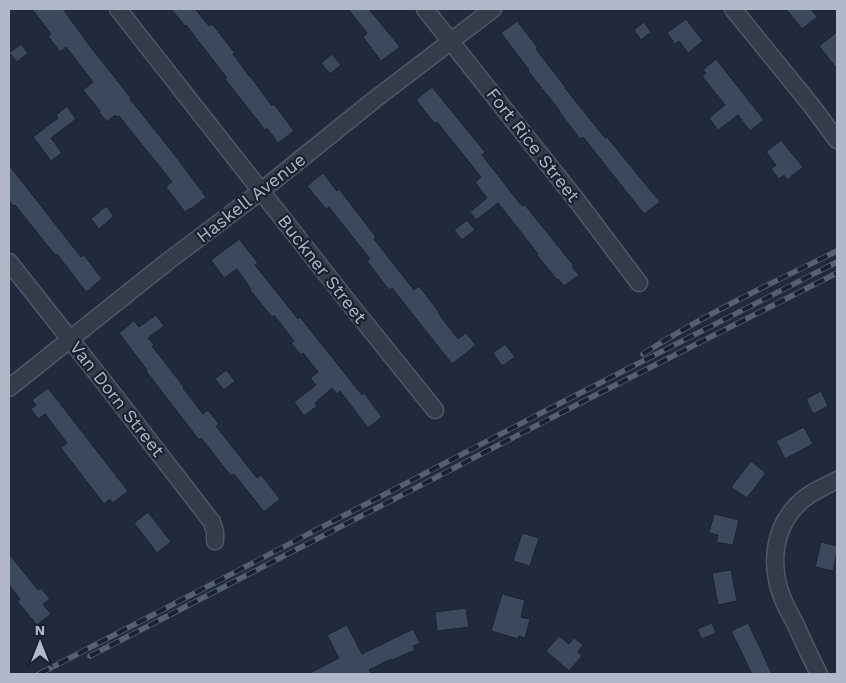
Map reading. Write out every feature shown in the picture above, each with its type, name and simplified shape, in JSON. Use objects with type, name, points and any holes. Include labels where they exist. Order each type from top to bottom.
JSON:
[{"type":"street","name":"Buckner Street","points":[[118,9],[435,410]]},
{"type":"street","name":"Fort Rice Street","points":[[425,9],[578,202],[639,283]]},
{"type":"street","name":"Haskell Avenue","points":[[9,388],[167,262],[261,191],[374,100],[493,9]]},
{"type":"street","points":[[733,9],[837,140]]},
{"type":"street","name":"Van Dorn Street","points":[[9,262],[212,522],[215,541]]},
{"type":"street","points":[[819,674],[783,598],[777,581],[775,547],[787,516],[798,503],[808,495],[837,480]]},
{"type":"building","points":[[32,9],[63,9],[206,197],[185,212],[166,187],[172,182],[119,116],[115,115],[107,122],[99,112],[83,90],[93,82],[66,47],[60,52],[48,36],[51,34]]},
{"type":"building","points":[[171,9],[195,9],[209,26],[212,24],[235,53],[233,54],[249,76],[272,106],[274,104],[294,131],[278,143],[267,128],[265,130],[186,25]]},
{"type":"building","points":[[348,9],[369,9],[400,47],[381,61],[363,37],[367,33]]},
{"type":"building","points":[[786,9],[811,9],[817,17],[802,29]]},
{"type":"building","points":[[686,19],[703,41],[688,53],[679,41],[675,44],[667,33]]},
{"type":"building","points":[[517,21],[565,88],[660,202],[644,214],[583,137],[580,139],[501,33]]},
{"type":"building","points":[[644,22],[651,32],[641,40],[634,30]]},
{"type":"building","points":[[837,32],[837,69],[819,46]]},
{"type":"building","points":[[21,44],[28,53],[17,62],[9,53]]},
{"type":"building","points":[[332,54],[341,65],[330,74],[321,63]]},
{"type":"building","points":[[716,59],[764,120],[750,131],[738,115],[718,130],[709,118],[725,105],[702,76],[706,73],[703,70]]},
{"type":"building","points":[[432,87],[485,152],[482,155],[522,206],[525,205],[574,266],[572,267],[579,275],[564,286],[537,255],[498,203],[476,220],[470,212],[487,198],[475,182],[481,177],[437,122],[435,124],[416,100]]},
{"type":"building","points":[[67,106],[76,119],[51,138],[62,153],[51,161],[33,137],[58,118],[56,115]]},
{"type":"building","points":[[781,140],[803,167],[787,180],[784,175],[779,179],[771,169],[776,165],[766,152]]},
{"type":"building","points":[[9,165],[81,257],[84,255],[102,279],[86,292],[57,254],[55,255],[9,200]]},
{"type":"building","points":[[323,173],[337,191],[339,189],[376,237],[374,239],[414,290],[419,286],[458,339],[466,333],[476,345],[452,364],[392,288],[389,290],[367,261],[370,259],[329,207],[326,209],[307,186]]},
{"type":"building","points":[[106,206],[114,216],[99,229],[91,219]]},
{"type":"building","points":[[467,220],[475,230],[462,240],[454,230]]},
{"type":"building","points":[[239,239],[258,263],[255,265],[298,319],[300,317],[362,395],[364,393],[382,417],[368,428],[340,391],[337,394],[332,388],[315,403],[317,406],[304,416],[294,402],[316,385],[310,378],[318,372],[303,353],[301,355],[291,343],[294,341],[274,315],[272,317],[250,290],[237,269],[224,278],[211,260]]},
{"type":"building","points":[[156,315],[164,326],[148,338],[154,345],[152,346],[203,414],[208,410],[219,424],[216,426],[257,478],[261,475],[280,499],[264,512],[234,474],[231,476],[201,438],[199,440],[119,333],[134,321],[139,327]]},
{"type":"building","points":[[505,344],[515,357],[502,366],[493,353]]},
{"type":"building","points":[[226,370],[235,381],[224,390],[215,379]]},
{"type":"building","points":[[48,388],[128,491],[113,503],[110,499],[104,504],[61,448],[67,443],[45,414],[38,419],[31,409],[36,405],[32,400]]},
{"type":"building","points":[[821,391],[828,406],[813,414],[806,399]]},
{"type":"building","points":[[804,427],[813,444],[785,459],[776,441]]},
{"type":"building","points":[[751,461],[766,473],[747,498],[731,487]]},
{"type":"building","points":[[148,512],[171,542],[157,553],[134,523]]},
{"type":"building","points":[[714,514],[739,520],[733,545],[716,542],[718,535],[709,533]]},
{"type":"building","points":[[522,533],[539,538],[530,566],[513,561]]},
{"type":"building","points":[[821,542],[837,546],[833,571],[815,567]]},
{"type":"building","points":[[9,554],[38,590],[41,588],[50,599],[43,604],[51,614],[37,625],[17,601],[20,599],[9,585]]},
{"type":"building","points":[[731,570],[737,601],[718,605],[712,573]]},
{"type":"building","points":[[502,594],[525,600],[521,617],[530,619],[525,638],[519,636],[518,639],[491,631]]},
{"type":"building","points":[[466,608],[469,627],[437,631],[435,612]]},
{"type":"building","points":[[712,623],[716,633],[702,639],[697,629]]},
{"type":"building","points":[[748,623],[772,674],[752,674],[731,631]]},
{"type":"building","points":[[347,625],[362,654],[413,629],[420,643],[413,646],[415,650],[369,670],[371,674],[308,674],[339,658],[327,635]]},
{"type":"building","points":[[559,636],[569,644],[574,638],[583,645],[578,652],[582,656],[569,671],[546,651]]},
{"type":"railway","points":[[643,354],[714,312],[837,251]]},
{"type":"railway","points":[[39,674],[547,410],[837,262]]},
{"type":"railway","points":[[90,656],[584,401],[837,273]]}]
